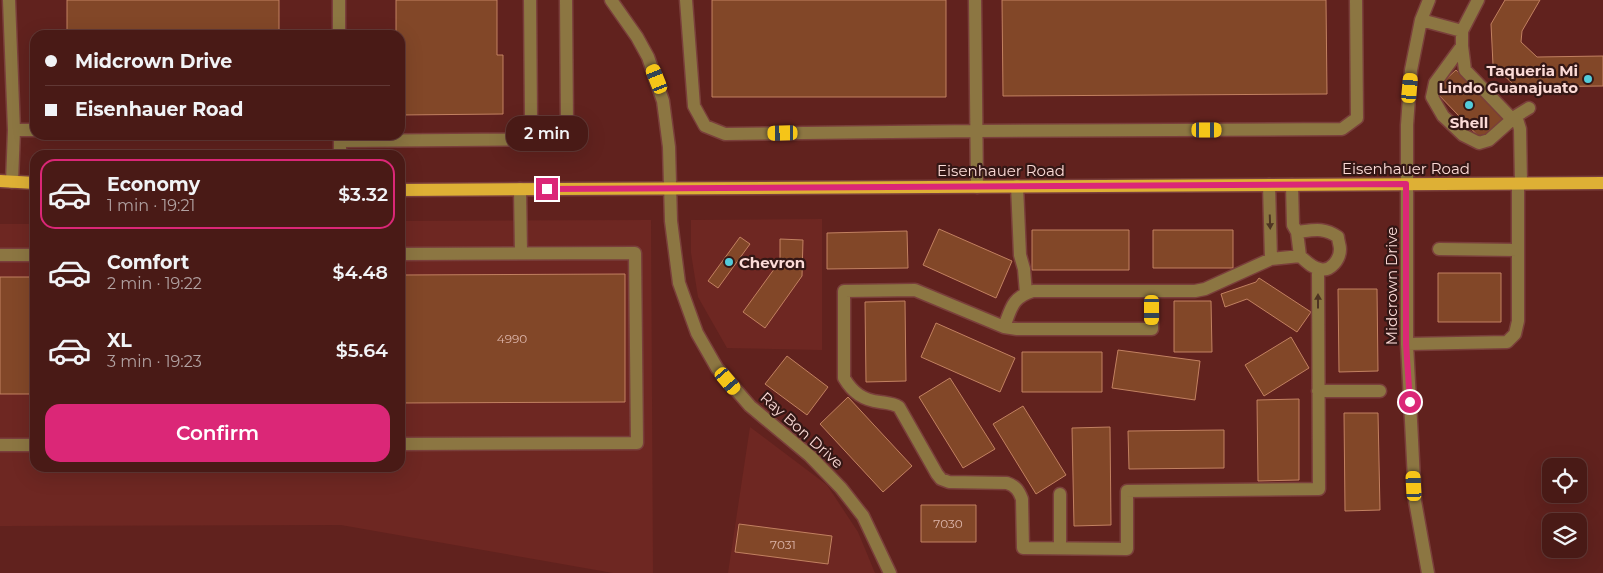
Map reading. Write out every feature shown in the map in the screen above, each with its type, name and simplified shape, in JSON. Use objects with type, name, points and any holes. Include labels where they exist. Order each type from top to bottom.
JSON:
[{"type":"main road","points":[[6,182],[30,182]]},
{"type":"main road","name":"Eisenhauer Road","points":[[405,190],[1603,183]]},
{"type":"street","points":[[6,182],[14,130],[9,0]]},
{"type":"street","points":[[339,0],[339,30]]},
{"type":"street","points":[[508,140],[517,138],[526,131],[531,118],[530,0]]},
{"type":"street","points":[[405,139],[508,140],[556,139],[563,136],[566,130],[566,0]]},
{"type":"street","name":"Ray Bon Drive","points":[[611,0],[637,37],[657,79],[667,124],[671,221],[679,284],[698,333],[718,368],[750,406],[792,443],[810,456],[841,488],[863,516],[890,573]]},
{"type":"street","points":[[686,0],[694,106],[705,126],[725,134],[1342,129],[1356,118],[1356,0]]},
{"type":"street","points":[[975,0],[977,187]]},
{"type":"street","name":"Midcrown Drive","points":[[1428,573],[1415,501],[1406,344],[1406,184],[1407,125],[1411,70],[1421,20],[1429,0]]},
{"type":"street","points":[[1406,344],[1507,342],[1515,334],[1518,321],[1520,129],[1514,117],[1465,70],[1462,31],[1478,0]]},
{"type":"street","points":[[1421,20],[1462,31]]},
{"type":"street","points":[[1462,46],[1435,83],[1432,97],[1443,116],[1463,135],[1480,142],[1489,140],[1514,117],[1529,108]]},
{"type":"street","points":[[14,130],[30,130]]},
{"type":"street","points":[[1269,185],[1271,259]]},
{"type":"street","points":[[1292,185],[1293,225],[1297,232],[1300,256],[1309,265],[1324,270],[1338,260],[1340,249],[1338,237],[1328,230],[1297,232]]},
{"type":"street","points":[[1017,186],[1020,256],[1024,269],[1026,293]]},
{"type":"street","points":[[520,189],[521,253]]},
{"type":"street","points":[[1439,249],[1518,250]]},
{"type":"street","points":[[405,254],[635,253],[637,443],[405,444]]},
{"type":"street","points":[[0,255],[30,255]]},
{"type":"street","points":[[1004,327],[1015,300],[1033,291],[1194,291],[1205,289],[1271,259],[1300,256]]},
{"type":"street","points":[[1152,291],[1152,329],[1017,329],[1004,327],[915,290],[844,291],[844,378],[851,390],[861,397],[895,404],[899,407],[941,479],[949,482],[1008,483],[1014,486],[1020,493],[1022,500],[1023,548],[1127,550],[1127,491],[1319,489],[1318,269]]},
{"type":"street","points":[[1318,391],[1380,391]]},
{"type":"street","points":[[0,445],[30,445]]},
{"type":"street","points":[[1060,494],[1060,548]]},
{"type":"shaded area","points":[[822,219],[822,350],[727,348],[698,297],[691,253],[691,220]]},
{"type":"shaded area","points":[[651,220],[653,573],[613,573],[341,525],[0,526],[0,224],[30,224],[30,472],[405,472],[405,221]]},
{"type":"shaded area","points":[[750,427],[827,485],[858,532],[875,573],[728,573]]},
{"type":"building","points":[[67,0],[279,0],[279,30],[67,30]]},
{"type":"building","points":[[396,0],[497,0],[497,55],[503,55],[503,114],[405,115],[405,30],[396,30]]},
{"type":"building","points":[[712,0],[946,0],[946,97],[712,97]]},
{"type":"building","points":[[1002,0],[1326,0],[1327,94],[1003,96]]},
{"type":"building","points":[[1505,0],[1540,0],[1522,31],[1521,42],[1537,57],[1603,56],[1603,86],[1516,87],[1493,65],[1491,24]]},
{"type":"building","name":"Shell","points":[[1456,70],[1503,119],[1482,140],[1434,90]]},
{"type":"building","points":[[939,229],[1012,261],[996,298],[923,265]]},
{"type":"building","points":[[1032,230],[1129,230],[1129,270],[1032,270]]},
{"type":"building","points":[[1153,230],[1233,230],[1233,268],[1153,268]]},
{"type":"building","points":[[907,231],[908,268],[827,269],[827,233]]},
{"type":"building","name":"Chevron","points":[[740,237],[750,244],[718,288],[708,281]]},
{"type":"building","points":[[780,239],[803,240],[802,276],[765,328],[743,312],[780,261]]},
{"type":"building","points":[[1438,273],[1501,273],[1501,322],[1438,322]]},
{"type":"building","points":[[625,274],[625,402],[405,403],[405,275]]},
{"type":"building","points":[[0,277],[30,277],[30,394],[0,394]]},
{"type":"building","points":[[1259,278],[1311,312],[1297,332],[1247,299],[1225,307],[1221,294],[1256,282]]},
{"type":"building","points":[[1338,289],[1377,289],[1378,371],[1339,372]]},
{"type":"building","points":[[905,301],[906,381],[866,382],[865,302]]},
{"type":"building","points":[[1174,301],[1211,301],[1212,352],[1174,352]]},
{"type":"building","points":[[936,323],[1015,358],[1000,392],[921,357]]},
{"type":"building","points":[[1291,337],[1309,368],[1264,396],[1245,365]]},
{"type":"building","points":[[1118,350],[1200,361],[1195,400],[1112,388]]},
{"type":"building","points":[[1022,352],[1102,352],[1102,392],[1022,392]]},
{"type":"building","points":[[787,356],[828,387],[807,415],[765,384]]},
{"type":"building","points":[[950,378],[995,449],[963,468],[919,397]]},
{"type":"building","points":[[848,397],[912,466],[883,492],[820,424]]},
{"type":"building","points":[[1299,399],[1299,480],[1258,481],[1257,400]]},
{"type":"building","points":[[1023,406],[1066,475],[1036,494],[993,424]]},
{"type":"building","points":[[1344,413],[1378,413],[1380,510],[1345,511]]},
{"type":"building","points":[[1110,427],[1111,525],[1074,526],[1072,428]]},
{"type":"building","points":[[1224,430],[1224,468],[1129,469],[1128,431]]},
{"type":"building","points":[[921,505],[976,505],[976,542],[921,542]]},
{"type":"building","points":[[739,524],[832,536],[828,564],[735,552]]},
{"type":"place","name":"Taqueria Mi Lindo Guanajuato","points":[[1588,79]]},
{"type":"place","name":"Shell","points":[[1469,105]]},
{"type":"place","name":"Chevron","points":[[729,262]]},
{"type":"route","points":[[547,189],[1406,184],[1406,344],[1410,402]]}]
